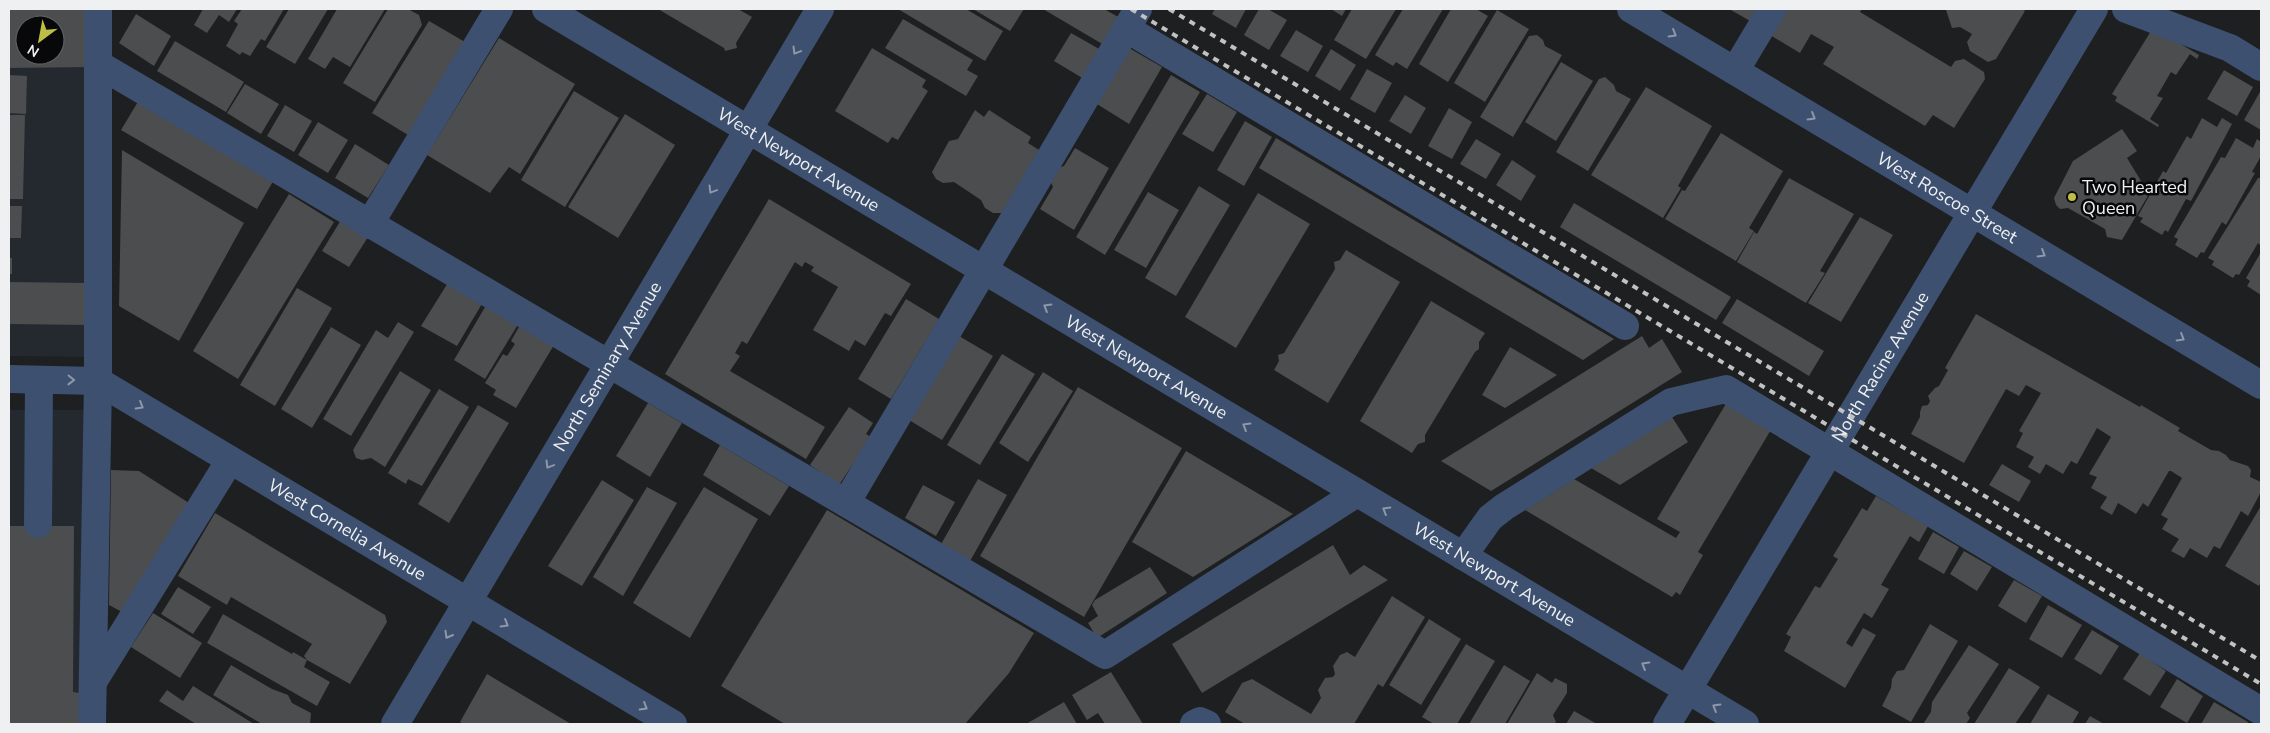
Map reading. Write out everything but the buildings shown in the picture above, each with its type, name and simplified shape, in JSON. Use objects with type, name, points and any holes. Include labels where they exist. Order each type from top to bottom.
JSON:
[{"type":"street","points":[[92,724],[98,381],[98,9]]},
{"type":"street","points":[[369,224],[499,9]]},
{"type":"street","name":"West Newport Avenue","points":[[546,9],[1745,724]]},
{"type":"street","name":"North Seminary Avenue","points":[[395,724],[820,9]]},
{"type":"street","name":"West Roscoe Street","points":[[1631,9],[2261,385]]},
{"type":"street","points":[[1735,71],[1772,9]]},
{"type":"street","name":"North Racine Avenue","points":[[1667,724],[2094,9]]},
{"type":"street","points":[[2126,9],[2230,48],[2261,67]]},
{"type":"street","points":[[846,503],[1132,19],[1626,326]]},
{"type":"street","points":[[98,64],[1105,655],[1357,493]]},
{"type":"street","name":"West Cornelia Avenue","points":[[9,379],[98,381],[672,724]]},
{"type":"street","points":[[38,524],[39,380]]},
{"type":"street","points":[[1463,556],[1490,518],[1504,507],[1671,402],[1726,389],[2261,711]]},
{"type":"street","points":[[93,683],[230,460]]},
{"type":"street","points":[[1194,724],[1200,720],[1206,724]]},
{"type":"shaded area","points":[[9,9],[95,9],[87,357],[9,356]]},
{"type":"shaded area","points":[[9,410],[91,410],[86,724],[9,724]]},
{"type":"railway","points":[[1131,9],[2261,684]]},
{"type":"railway","points":[[1169,9],[2261,661]]},
{"type":"place","name":"Two Hearted Queen","points":[[2072,197]]}]
